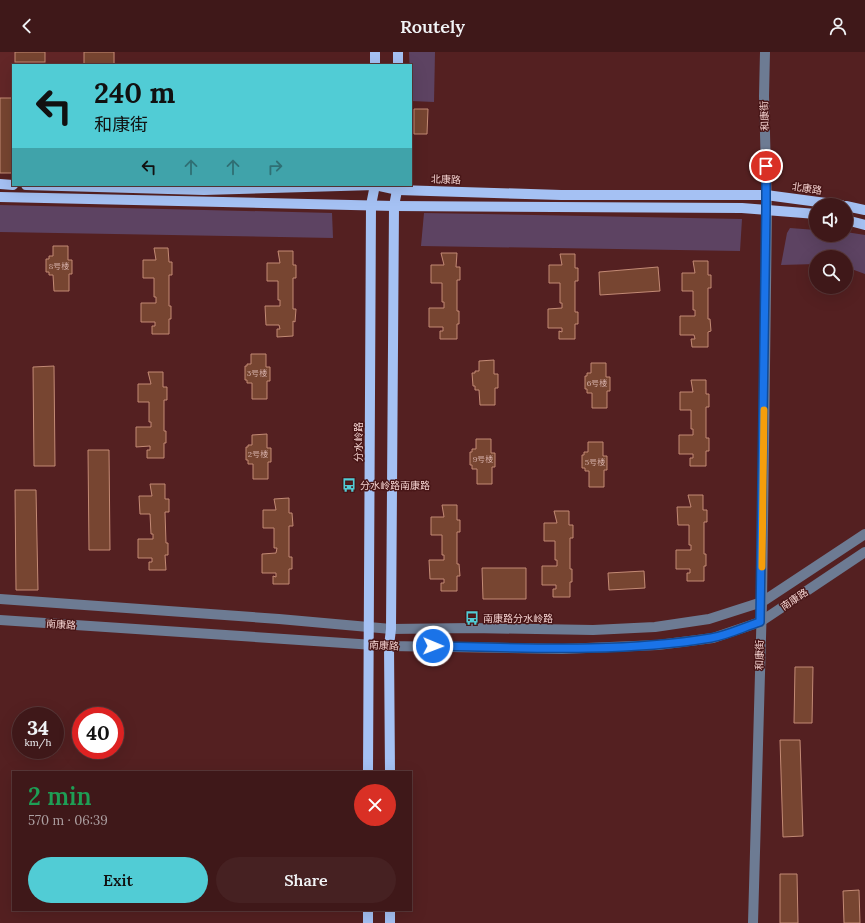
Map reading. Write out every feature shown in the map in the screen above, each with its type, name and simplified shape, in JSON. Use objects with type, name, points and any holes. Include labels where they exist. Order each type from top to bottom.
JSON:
[{"type":"main road","points":[[375,52],[375,64]]},
{"type":"main road","points":[[398,52],[398,64]]},
{"type":"main road","points":[[0,184],[12,185]]},
{"type":"main road","name":"北康路","points":[[62,186],[204,190],[341,186]]},
{"type":"main road","name":"分水岭路","points":[[368,771],[368,644],[370,627],[371,205],[375,186]]},
{"type":"main road","name":"北康路","points":[[386,186],[561,194],[766,195],[809,201]]},
{"type":"main road","points":[[390,771],[389,646],[391,629],[394,206],[398,187]]},
{"type":"main road","points":[[0,197],[394,206],[766,209],[809,213]]},
{"type":"main road","points":[[853,207],[865,210]]},
{"type":"main road","points":[[853,222],[865,225]]},
{"type":"main road","points":[[368,911],[368,923]]},
{"type":"main road","points":[[390,911],[390,923]]},
{"type":"street","name":"和康街","points":[[753,923],[760,622],[762,602],[766,209],[764,96],[765,52]]},
{"type":"street","name":"南康路","points":[[0,599],[391,629],[471,628],[593,630],[655,628],[709,619],[762,602],[865,534]]},
{"type":"street","name":"南康路","points":[[0,620],[389,646],[562,649],[658,645],[713,638],[760,622],[865,552]]},
{"type":"shaded area","points":[[0,52],[115,52],[115,64],[12,64],[12,167],[0,167]]},
{"type":"shaded area","points":[[409,52],[435,52],[434,102],[412,101],[412,64],[409,64]]},
{"type":"shaded area","points":[[0,205],[332,213],[333,238],[0,232]]},
{"type":"shaded area","points":[[424,213],[742,219],[740,251],[421,246]]},
{"type":"shaded area","points":[[790,228],[809,229],[809,242],[853,242],[853,233],[865,235],[865,274],[853,270],[853,250],[809,250],[809,264],[781,265],[787,233]]},
{"type":"building","points":[[15,52],[45,52],[45,62],[15,62]]},
{"type":"building","points":[[84,52],[114,52],[114,64],[84,64]]},
{"type":"building","points":[[0,98],[12,98],[12,173],[0,173]]},
{"type":"building","points":[[414,109],[428,109],[427,134],[414,134]]},
{"type":"building","points":[[53,246],[68,246],[68,260],[72,260],[72,274],[69,274],[69,291],[54,291],[53,275],[49,275],[49,272],[46,272],[46,259],[49,259],[49,256],[53,256]]},
{"type":"building","points":[[154,248],[168,248],[169,262],[172,262],[172,275],[169,275],[169,306],[171,306],[171,319],[169,319],[169,334],[152,334],[152,326],[155,326],[155,322],[141,322],[141,303],[156,303],[156,297],[154,297],[154,278],[143,278],[143,260],[156,260]]},
{"type":"building","points":[[278,251],[293,251],[293,265],[296,265],[296,278],[293,278],[293,309],[296,309],[295,322],[293,321],[293,336],[277,337],[277,329],[280,329],[279,325],[266,325],[265,306],[280,306],[280,300],[278,300],[278,281],[267,281],[267,263],[280,263]]},
{"type":"building","points":[[441,253],[457,253],[456,267],[460,267],[460,280],[457,280],[457,311],[459,311],[459,324],[457,324],[457,339],[440,339],[440,331],[443,331],[443,327],[429,327],[429,308],[444,308],[444,302],[442,302],[442,283],[431,283],[431,265],[444,265]]},
{"type":"building","points":[[560,254],[575,254],[575,268],[578,268],[578,281],[575,281],[575,312],[578,312],[578,324],[575,324],[575,339],[559,339],[559,331],[562,332],[562,328],[548,328],[548,309],[562,308],[562,303],[560,303],[560,283],[549,283],[549,265],[562,265]]},
{"type":"building","points":[[693,261],[708,261],[708,275],[711,275],[711,288],[708,288],[708,319],[710,319],[711,331],[708,332],[708,347],[692,347],[691,339],[695,339],[694,335],[680,335],[680,316],[695,316],[695,310],[693,310],[693,291],[682,291],[682,273],[695,273]]},
{"type":"building","points":[[658,267],[660,291],[600,295],[599,272]]},
{"type":"building","points":[[251,354],[266,354],[266,367],[270,367],[270,381],[267,381],[267,399],[252,399],[252,383],[247,383],[247,380],[245,380],[245,366],[247,366],[247,364],[251,364]]},
{"type":"building","points":[[494,360],[494,374],[498,374],[498,388],[495,388],[495,405],[480,405],[479,390],[475,390],[475,386],[473,386],[472,373],[479,371],[479,361]]},
{"type":"building","points":[[591,363],[606,363],[606,377],[610,377],[610,391],[607,391],[607,408],[592,408],[592,393],[587,393],[587,389],[585,389],[585,376],[587,376],[587,373],[591,373]]},
{"type":"building","points":[[54,366],[55,466],[34,466],[33,367]]},
{"type":"building","points":[[148,372],[163,372],[163,387],[167,387],[167,400],[164,400],[164,431],[166,431],[166,443],[164,443],[164,458],[147,458],[147,450],[150,450],[150,446],[136,447],[136,427],[151,427],[151,422],[149,422],[149,402],[138,402],[138,384],[151,384]]},
{"type":"building","points":[[691,380],[706,380],[706,394],[709,394],[709,407],[706,407],[706,438],[709,438],[709,451],[706,451],[706,466],[690,466],[690,458],[693,458],[693,454],[679,454],[679,435],[693,435],[693,429],[691,429],[691,410],[680,410],[680,392],[693,392]]},
{"type":"building","points":[[267,434],[267,448],[271,448],[271,462],[268,462],[268,479],[253,479],[253,464],[248,464],[248,460],[246,460],[246,447],[248,447],[248,445],[252,445],[252,435]]},
{"type":"building","points":[[476,439],[491,439],[491,453],[495,453],[495,467],[492,467],[492,484],[477,484],[477,469],[472,469],[472,465],[470,465],[470,452],[472,452],[472,449],[476,449]]},
{"type":"building","points":[[588,442],[603,442],[603,456],[607,456],[607,470],[604,470],[604,487],[589,487],[589,471],[585,471],[585,468],[582,468],[582,455],[584,455],[584,452],[588,452]]},
{"type":"building","points":[[88,450],[109,450],[110,550],[89,550]]},
{"type":"building","points":[[150,484],[165,484],[165,499],[169,499],[169,512],[165,512],[166,543],[168,543],[168,555],[165,555],[166,570],[149,570],[149,562],[152,562],[152,558],[138,558],[138,539],[153,539],[153,534],[151,534],[150,514],[140,514],[139,496],[152,496]]},
{"type":"building","points":[[15,490],[36,490],[38,590],[16,590]]},
{"type":"building","points":[[688,495],[703,495],[703,510],[707,510],[707,522],[704,522],[704,554],[706,554],[706,566],[704,566],[704,581],[687,581],[687,573],[690,573],[690,569],[676,569],[676,550],[691,550],[691,545],[689,545],[689,525],[678,525],[677,507],[691,507]]},
{"type":"building","points":[[289,498],[289,513],[292,513],[293,526],[289,526],[289,557],[292,557],[292,569],[289,569],[289,584],[273,584],[273,576],[276,577],[276,573],[262,573],[262,554],[276,553],[277,548],[274,548],[274,528],[263,528],[263,510],[276,510],[274,499]]},
{"type":"building","points":[[442,505],[457,505],[457,520],[460,520],[460,532],[457,532],[457,564],[459,564],[460,576],[457,576],[457,591],[441,591],[441,583],[444,583],[444,579],[430,579],[429,560],[444,560],[444,555],[442,555],[442,535],[431,535],[431,517],[444,517]]},
{"type":"building","points":[[554,511],[569,511],[569,525],[573,525],[573,538],[570,538],[570,569],[572,569],[572,582],[570,582],[570,597],[553,597],[553,589],[556,589],[556,585],[542,585],[542,566],[557,566],[557,560],[555,560],[555,541],[544,541],[544,523],[557,523]]},
{"type":"building","points":[[482,568],[526,568],[526,599],[483,599]]},
{"type":"building","points":[[644,571],[645,588],[609,590],[608,573]]},
{"type":"building","points":[[795,667],[813,667],[812,723],[794,723]]},
{"type":"building","points":[[780,740],[800,740],[803,836],[783,837]]},
{"type":"building","points":[[780,874],[797,874],[798,923],[780,923]]},
{"type":"building","points":[[859,890],[860,923],[844,923],[843,891]]},
{"type":"slow traffic","points":[[762,567],[764,410]]},
{"type":"place","name":"分水岭路南康路","points":[[349,485]]},
{"type":"place","name":"南康路分水岭路","points":[[472,618]]},
{"type":"route","points":[[433,646],[562,649],[658,645],[713,638],[760,622],[762,602],[766,166]]}]
